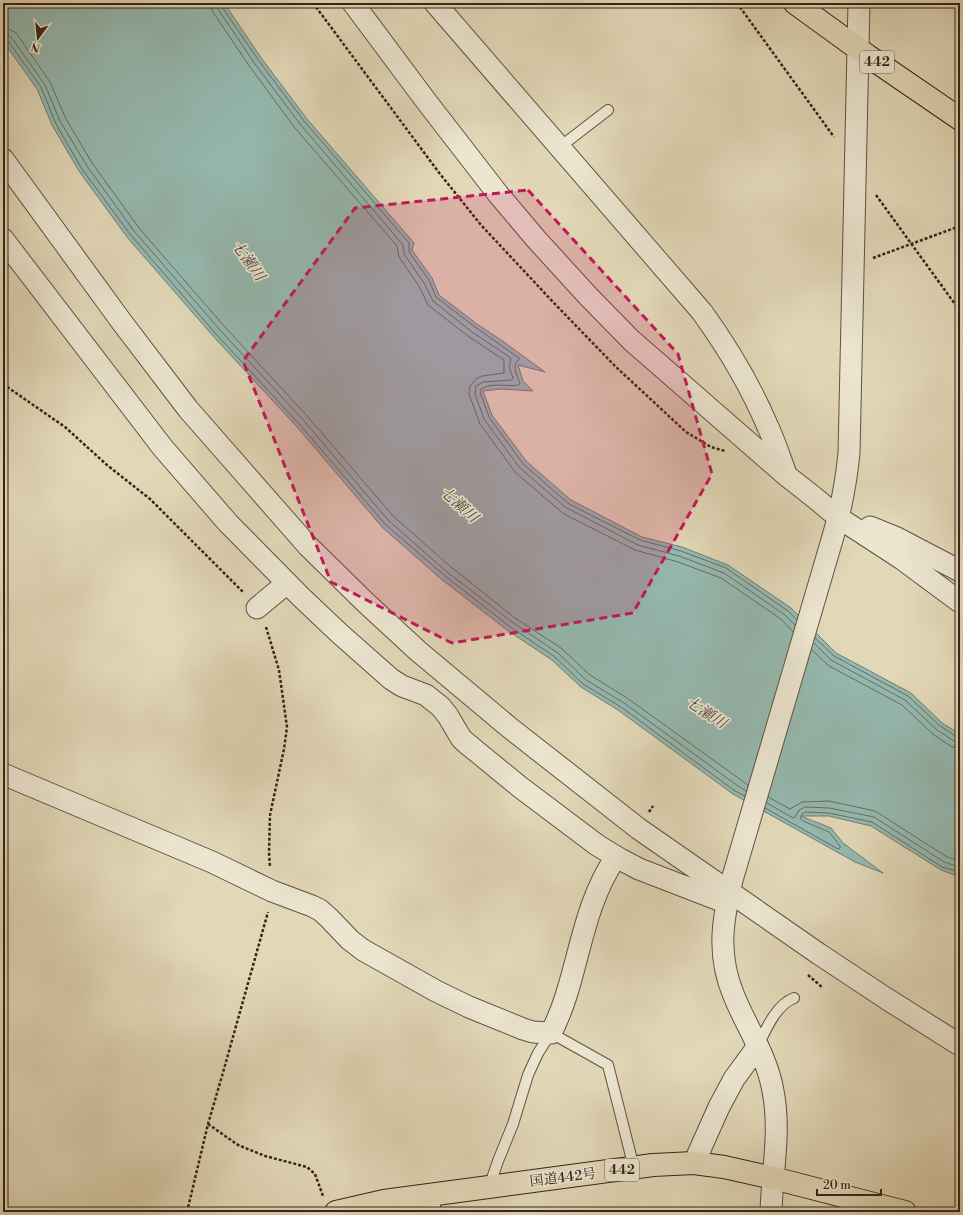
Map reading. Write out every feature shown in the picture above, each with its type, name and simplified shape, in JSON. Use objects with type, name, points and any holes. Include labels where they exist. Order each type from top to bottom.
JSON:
[{"type":"highway","name":"442","points":[[795,3],[960,119]]},
{"type":"highway","name":"国道442号","points":[[330,1205],[384,1201],[428,1204],[489,1187],[667,1164],[694,1163],[724,1166],[905,1212]]},
{"type":"street","points":[[353,3],[498,194],[536,239],[631,340],[787,476],[839,518],[902,559],[960,602]]},
{"type":"street","points":[[435,3],[687,292],[711,324],[725,345],[768,427],[787,476]]},
{"type":"street","points":[[771,1212],[777,1127],[773,1090],[764,1058],[734,996],[724,967],[722,936],[730,892],[844,497],[849,454],[852,266],[860,3]]},
{"type":"street","points":[[3,159],[121,321],[188,409],[308,546],[418,651],[510,728],[639,829],[887,999],[960,1045]]},
{"type":"street","points":[[3,239],[164,448],[228,523],[339,633],[391,679],[402,686],[426,695],[441,707],[461,738],[471,747],[597,845],[639,870],[730,892]]},
{"type":"street","points":[[839,518],[860,523],[897,538],[960,571]]},
{"type":"street","points":[[257,608],[287,583]]},
{"type":"street","points":[[3,774],[212,862],[272,891],[320,910],[350,940],[363,950],[436,991],[469,1007],[533,1032],[551,1033],[566,998],[588,913],[602,879],[616,857]]},
{"type":"street","points":[[694,1163],[719,1107],[734,1079],[758,1046]]},
{"type":"lane","points":[[560,148],[608,110]]},
{"type":"lane","points":[[758,1046],[765,1031],[779,1010],[786,1001],[794,998]]},
{"type":"lane","points":[[489,1187],[513,1124],[528,1074],[538,1053],[551,1033],[608,1065],[634,1168]]},
{"type":"path","points":[[852,266],[960,226]]},
{"type":"path","points":[[3,384],[65,427],[107,465],[175,522],[257,608],[268,632],[276,656],[287,727],[287,737],[270,815],[269,853],[272,884],[270,904],[208,1124],[187,1212]]},
{"type":"path","points":[[208,1124],[238,1145],[265,1156],[307,1167],[315,1174],[330,1205]]},
{"type":"highlighted area","points":[[528,190],[678,354],[712,474],[633,613],[452,643],[331,582],[243,361],[355,208]]},
{"type":"water","name":"七瀬川","points":[[3,3],[224,3],[262,59],[307,119],[414,243],[412,250],[432,278],[439,295],[545,372],[518,365],[523,381],[533,391],[501,389],[483,391],[492,415],[526,461],[571,500],[642,537],[682,547],[728,565],[791,608],[836,653],[911,693],[942,723],[960,734],[960,877],[941,870],[871,826],[829,816],[801,816],[831,828],[843,843],[883,873],[855,862],[733,794],[618,710],[581,687],[552,660],[507,630],[441,579],[382,527],[298,428],[213,336],[127,237],[79,171],[52,125],[37,89],[3,41]]}]
